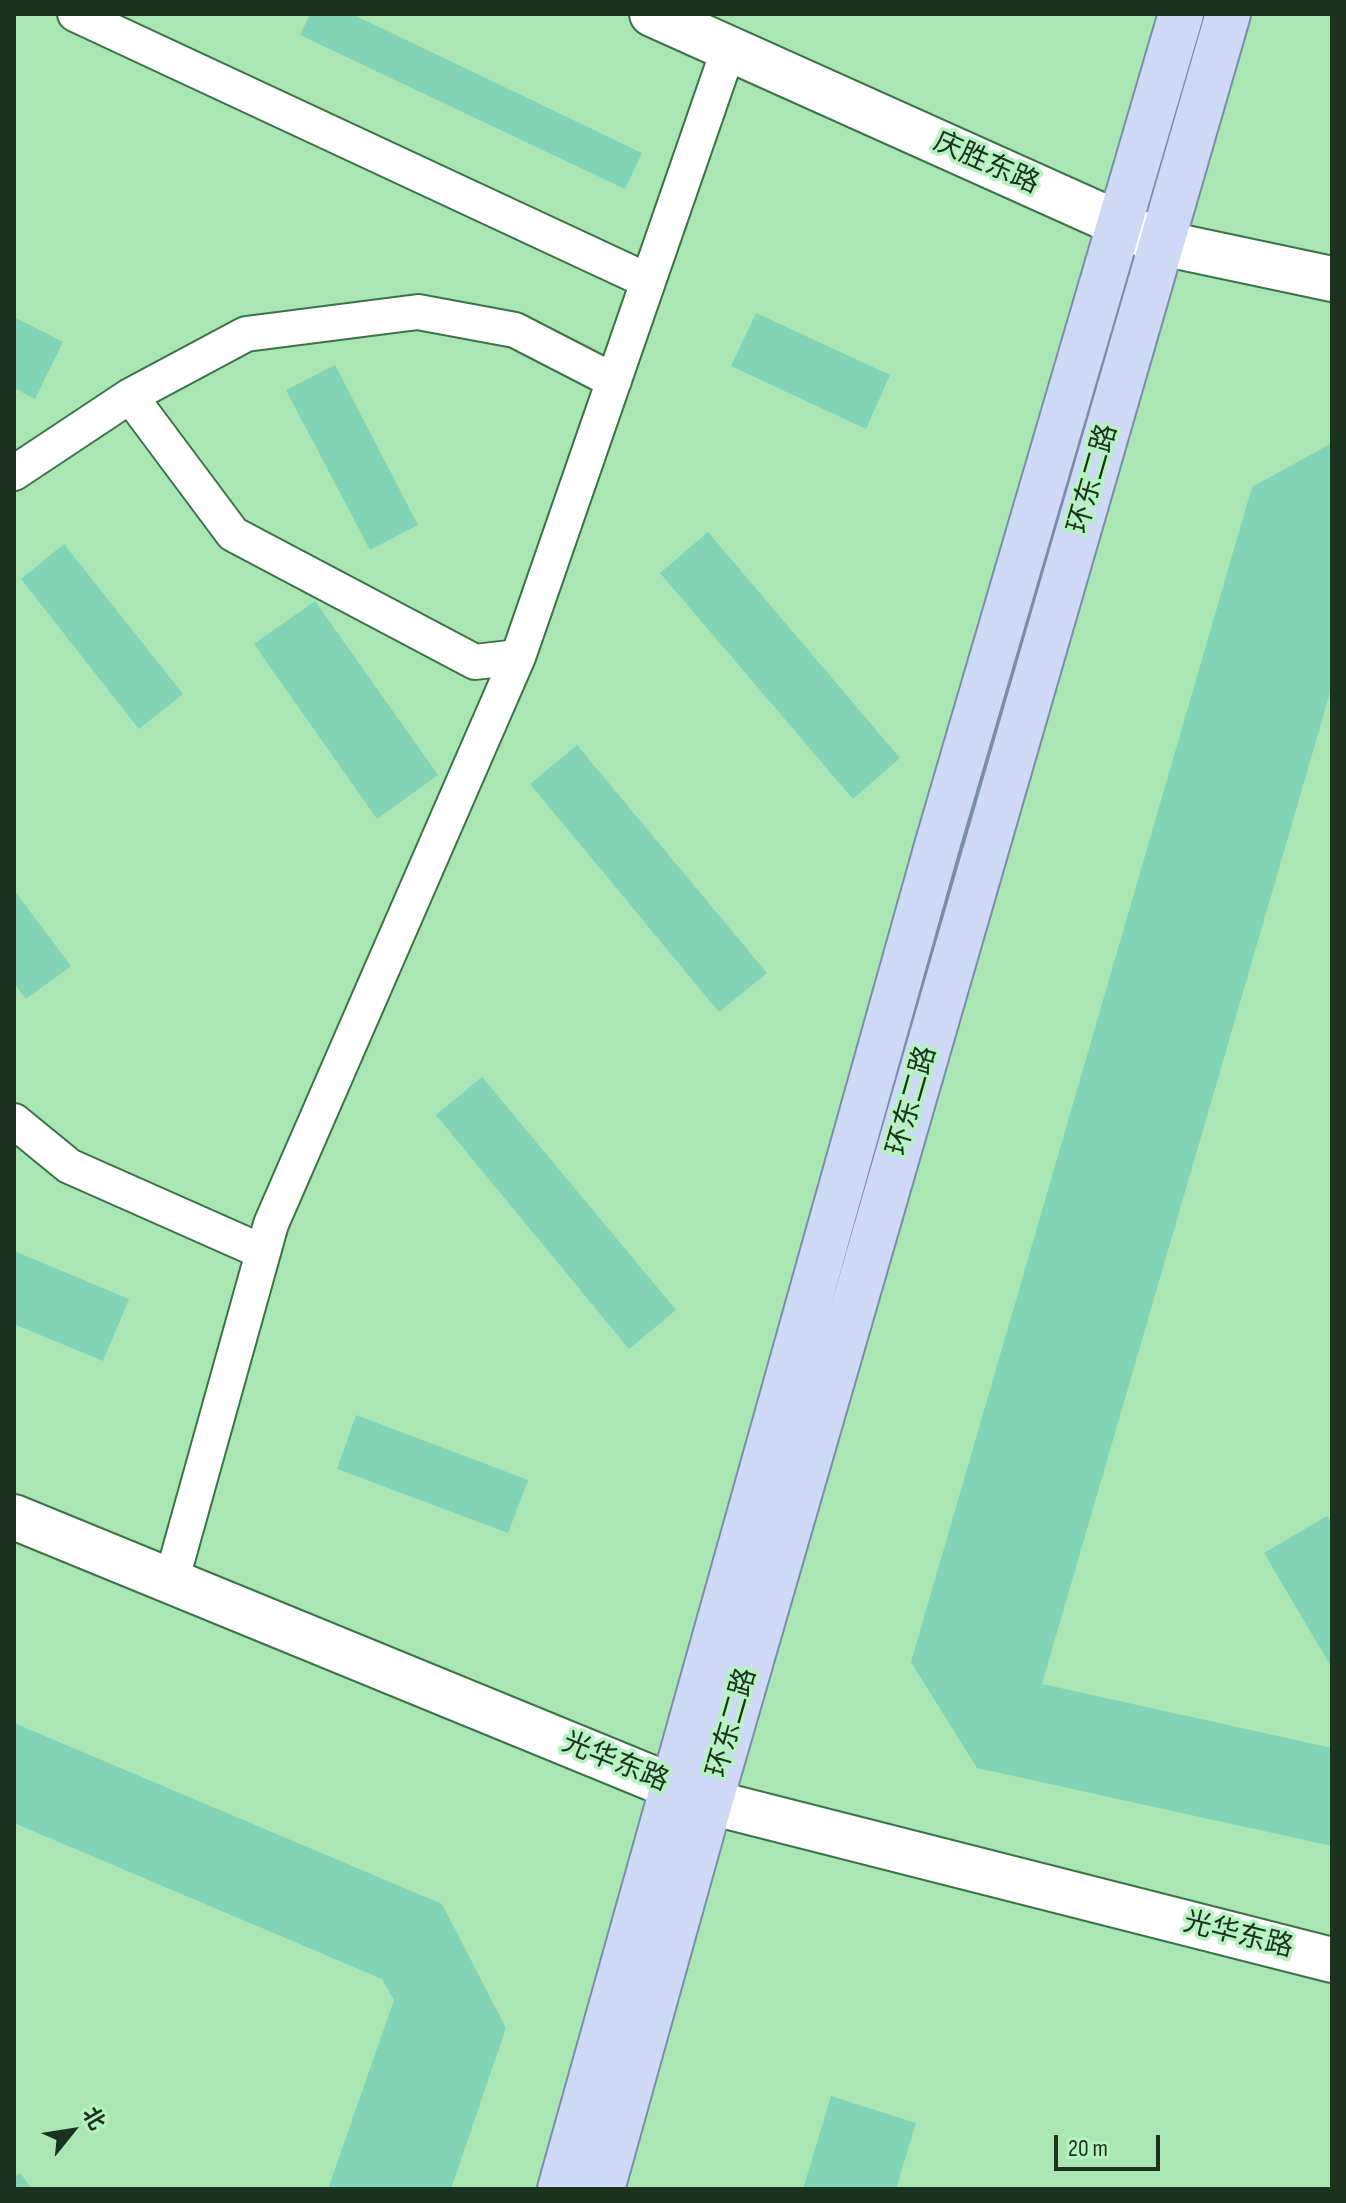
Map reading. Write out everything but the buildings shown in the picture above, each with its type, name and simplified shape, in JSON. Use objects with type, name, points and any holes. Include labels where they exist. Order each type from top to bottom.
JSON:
[{"type":"main road","name":"庆胜东路","points":[[652,14],[1162,243],[1332,279]]},
{"type":"main road","name":"环东二路","points":[[602,2189],[691,1794],[933,861],[1181,14]]},
{"type":"main road","name":"环东二路","points":[[560,2189],[691,1794],[1162,243],[1228,14]]},
{"type":"main road","name":"光华东路","points":[[14,1517],[691,1794],[1332,1960]]},
{"type":"street","points":[[75,14],[648,281]]},
{"type":"street","points":[[171,1582],[271,1224],[518,657],[729,48]]},
{"type":"street","points":[[14,473],[130,396],[246,334],[418,312],[515,330],[614,381]]},
{"type":"street","points":[[130,396],[233,534],[475,662],[518,657]]},
{"type":"street","points":[[14,1121],[69,1166],[263,1252]]}]
